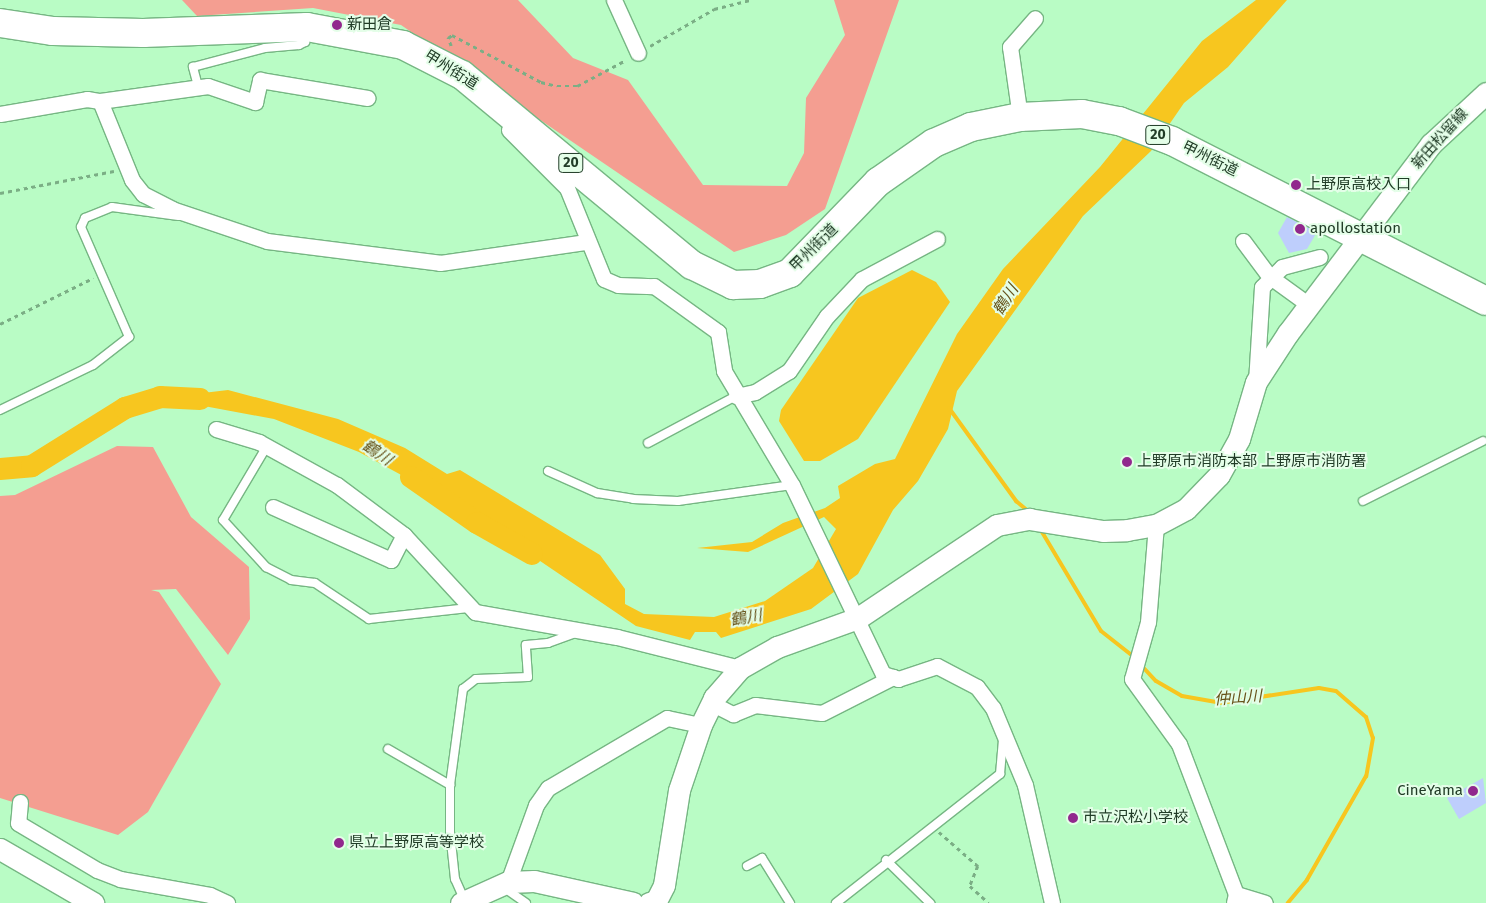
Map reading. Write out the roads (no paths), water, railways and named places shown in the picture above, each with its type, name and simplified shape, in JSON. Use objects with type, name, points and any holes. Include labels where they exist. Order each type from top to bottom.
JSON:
[{"type":"highway","name":"甲州街道","points":[[0,24],[53,31],[143,33],[307,27],[404,45],[462,75],[692,265],[733,285],[760,284],[790,274],[878,182],[934,143],[972,127],[1020,118],[1082,114],[1119,121],[1230,168],[1486,301]]},
{"type":"street","points":[[614,0],[638,53]]},
{"type":"street","points":[[1020,118],[1010,47],[1035,18]]},
{"type":"street","points":[[462,75],[471,94],[567,188],[597,269],[609,283],[654,286],[714,325],[724,371],[736,396],[792,485],[883,674],[893,677]]},
{"type":"street","points":[[0,114],[87,99],[100,101],[198,86],[255,102],[260,80],[367,98]]},
{"type":"street","name":"新田松留線","points":[[1156,525],[1186,510],[1219,475],[1239,439],[1256,382],[1309,305],[1363,237],[1431,144],[1486,94]]},
{"type":"street","points":[[100,101],[127,169],[153,202],[267,241],[440,263],[586,242]]},
{"type":"street","points":[[736,396],[755,392],[789,371],[832,310],[862,279],[937,239]]},
{"type":"street","points":[[1243,241],[1268,276],[1309,305]]},
{"type":"street","points":[[1256,382],[1262,287],[1268,276],[1320,257]]},
{"type":"street","points":[[216,429],[267,446],[337,485],[404,535],[468,608],[740,668]]},
{"type":"street","points":[[274,507],[391,560],[404,535]]},
{"type":"street","points":[[653,902],[664,885],[680,790],[701,725],[711,704],[740,668],[776,646],[854,611],[985,532],[1008,522],[1050,520],[1102,530],[1156,525],[1148,622],[1140,652],[1132,671],[1132,679],[1179,744],[1235,898],[1265,903]]},
{"type":"street","points":[[711,704],[733,714],[755,705],[822,713],[893,677],[937,666],[959,674],[993,708],[1003,737],[1025,785],[1052,903]]},
{"type":"street","points":[[505,883],[536,805],[548,788],[667,718],[701,725]]},
{"type":"street","points":[[20,802],[18,823],[97,870],[120,879],[210,895],[227,903]]},
{"type":"street","points":[[0,849],[93,903]]},
{"type":"street","points":[[463,902],[505,883],[534,881],[633,903]]},
{"type":"lane","points":[[198,86],[193,67],[265,48],[299,45],[305,42],[307,27]]},
{"type":"lane","points":[[0,410],[93,365],[129,337],[81,227],[86,218],[112,207],[140,214],[195,216]]},
{"type":"lane","points":[[648,443],[736,396]]},
{"type":"lane","points":[[1363,501],[1485,442]]},
{"type":"lane","points":[[267,446],[223,520],[266,567],[292,580],[314,583],[369,619],[468,608]]},
{"type":"lane","points":[[548,471],[597,493],[633,498],[678,500],[792,485]]},
{"type":"lane","points":[[463,902],[455,879],[450,785],[463,689],[468,682],[528,677],[526,645],[548,643],[579,631]]},
{"type":"lane","points":[[836,903],[886,860],[1000,774],[1003,737]]},
{"type":"lane","points":[[388,749],[450,785]]},
{"type":"lane","points":[[747,866],[762,858],[790,903]]},
{"type":"lane","points":[[886,860],[930,903]]},
{"type":"lane","points":[[505,883],[526,903]]},
{"type":"water","points":[[1256,0],[1287,0],[1228,67],[1184,103],[1151,151],[1083,216],[957,391],[948,429],[918,481],[893,510],[858,574],[811,609],[721,638],[716,632],[695,632],[690,640],[636,626],[462,508],[359,452],[274,419],[161,398],[228,390],[338,419],[405,448],[447,474],[460,470],[600,555],[625,589],[625,604],[644,614],[714,617],[765,601],[813,568],[836,529],[824,517],[748,552],[697,548],[752,542],[783,523],[825,508],[840,498],[838,486],[875,464],[895,459],[957,334],[1003,269],[1100,167],[1202,41]]},
{"type":"water","points":[[912,270],[936,282],[950,302],[858,439],[820,461],[804,461],[779,421],[781,410],[858,298]]},
{"type":"waterway","name":"鶴川","points":[[0,469],[32,466],[125,408],[160,397],[200,399]]},
{"type":"waterway","name":"仲山川","points":[[949,408],[1016,501],[1028,511]]},
{"type":"waterway","name":"鶴川","points":[[411,477],[477,523],[532,554]]},
{"type":"waterway","name":"仲山川","points":[[1039,527],[1101,631],[1134,657]]},
{"type":"waterway","name":"仲山川","points":[[1140,664],[1156,681],[1182,696],[1220,703],[1319,688],[1336,691],[1366,717],[1373,738],[1366,776],[1307,880],[1288,903]]},
{"type":"place","name":"新田倉","points":[[337,25]]},
{"type":"place","name":"上野原高校入口","points":[[1296,185]]},
{"type":"place","name":"apollostation","points":[[1300,229]]},
{"type":"place","name":"上野原市消防本部 上野原市消防署","points":[[1127,462]]},
{"type":"place","name":"CineYama","points":[[1473,791]]},
{"type":"place","name":"市立沢松小学校","points":[[1073,818]]},
{"type":"place","name":"県立上野原高等学校","points":[[339,843]]}]
